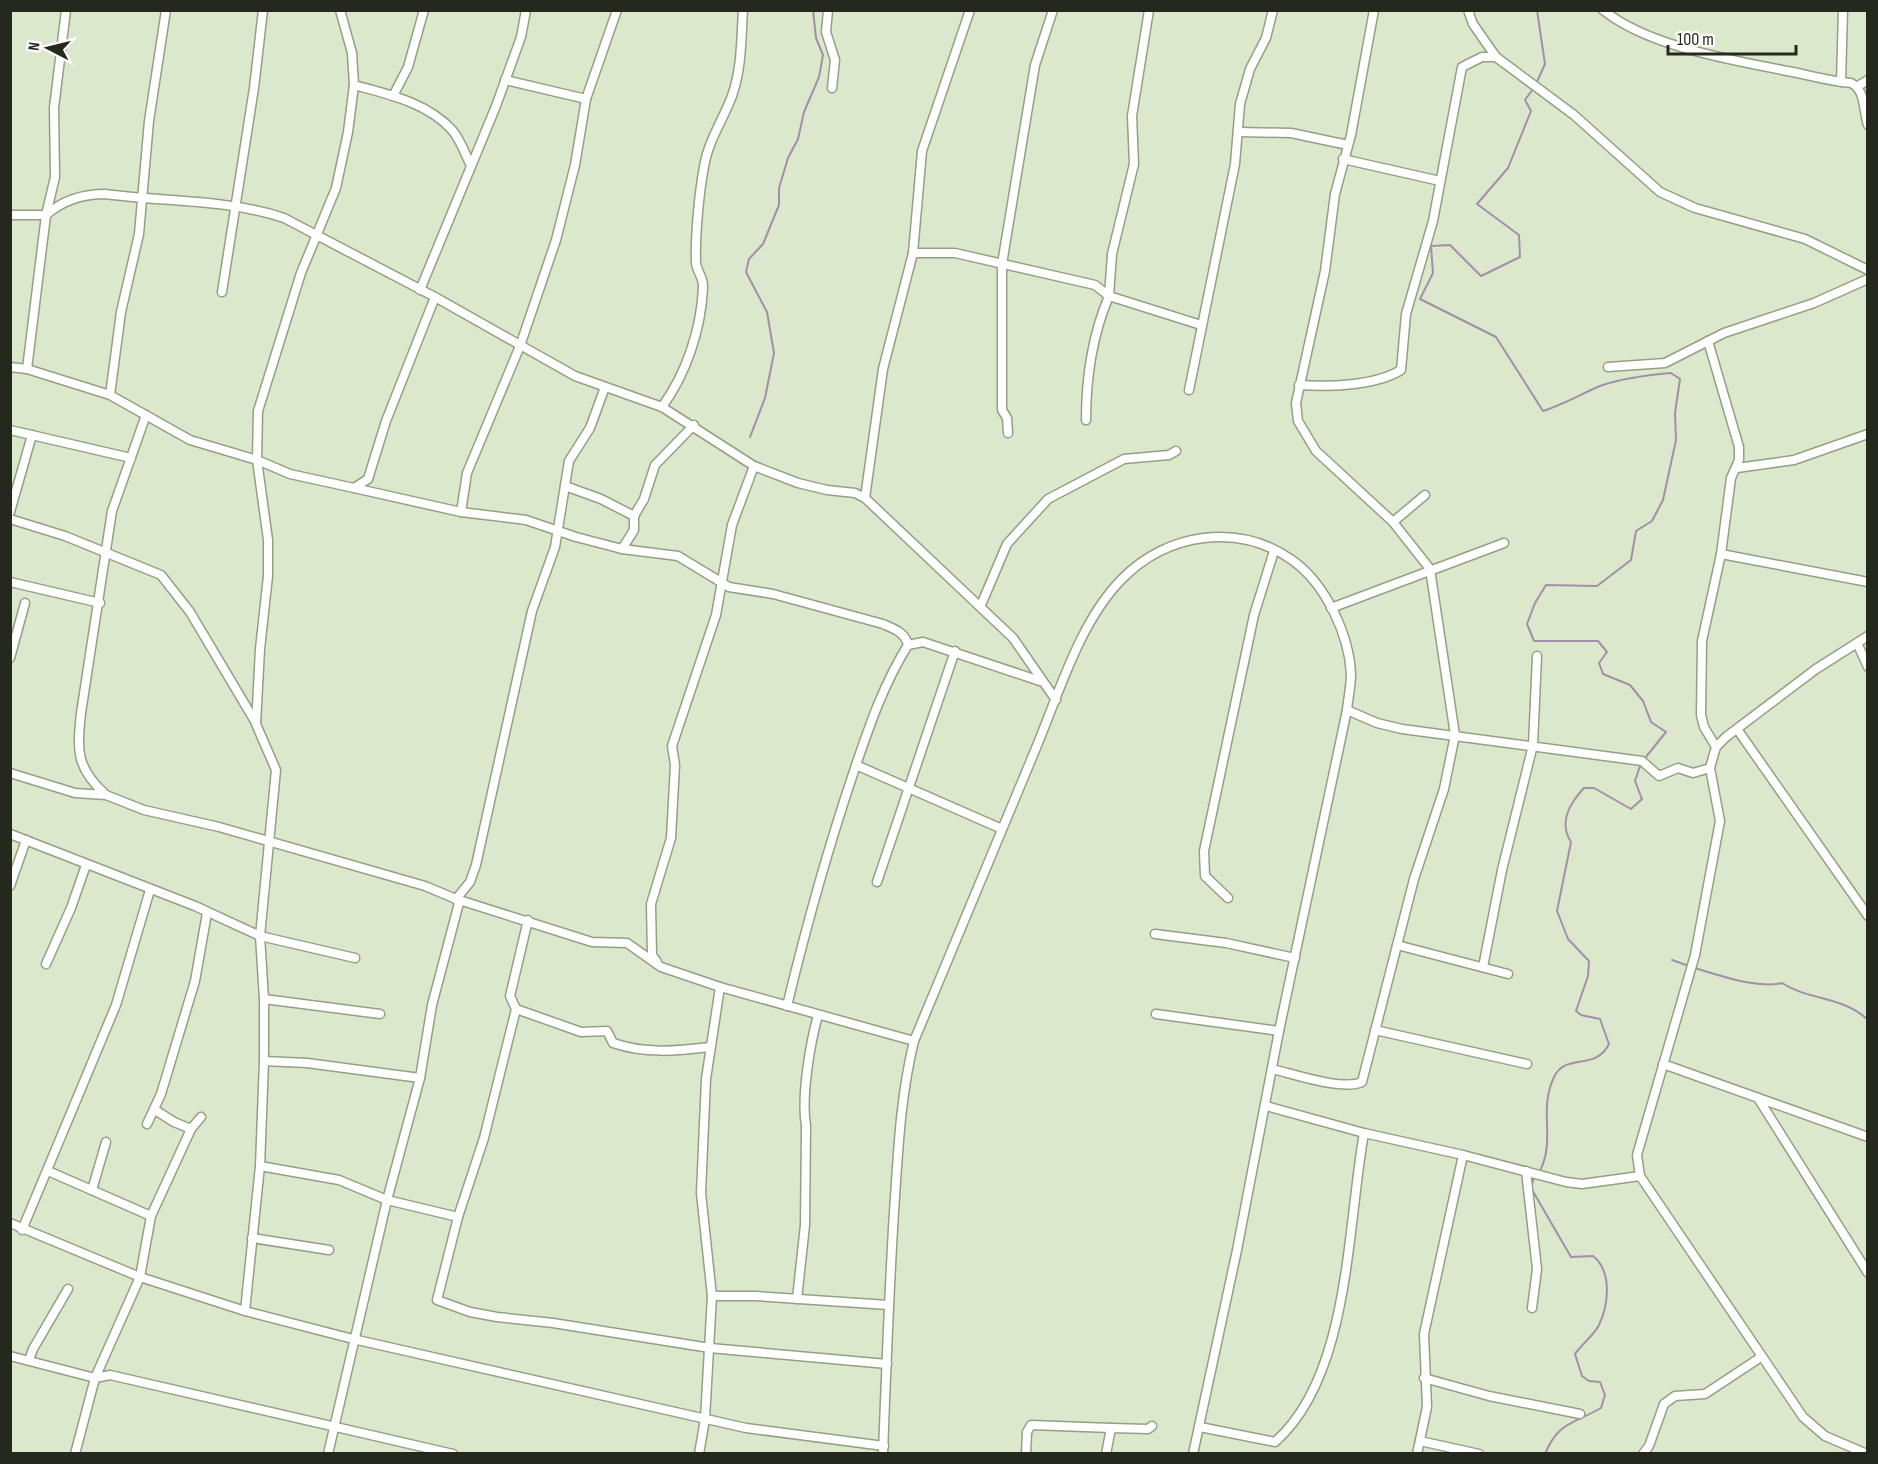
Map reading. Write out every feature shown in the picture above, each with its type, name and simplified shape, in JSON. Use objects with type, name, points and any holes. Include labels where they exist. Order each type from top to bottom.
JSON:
[{"type":"street","points":[[27,369],[46,215],[55,177],[54,108],[66,10]]},
{"type":"street","points":[[110,395],[122,312],[139,234],[149,121],[166,10]]},
{"type":"street","points":[[222,292],[263,10]]},
{"type":"street","points":[[256,724],[259,659],[268,576],[268,540],[257,460],[258,411],[301,273],[318,237],[336,188],[354,85],[352,52],[340,10]]},
{"type":"street","points":[[393,96],[408,67],[424,10]]},
{"type":"street","points":[[420,290],[505,80],[521,37],[526,10]]},
{"type":"street","points":[[461,512],[467,473],[520,346],[556,240],[577,156],[586,99],[617,10]]},
{"type":"street","points":[[662,407],[678,385],[686,366],[699,310],[703,288],[696,264],[704,166],[712,135],[723,116],[738,77],[743,46],[743,10]]},
{"type":"street","points":[[828,10],[826,32],[835,60],[832,88]]},
{"type":"street","points":[[865,498],[882,369],[913,253],[922,151],[970,10]]},
{"type":"street","points":[[1008,433],[1007,418],[1002,410],[1002,264],[1035,65],[1053,10]]},
{"type":"street","points":[[1086,420],[1086,392],[1096,327],[1109,296],[1112,254],[1134,164],[1132,116],[1149,10]]},
{"type":"street","points":[[1189,390],[1229,200],[1244,90],[1250,69],[1266,38],[1273,10]]},
{"type":"street","points":[[1272,1069],[1355,1085],[1362,1082],[1365,1077],[1414,879],[1444,789],[1455,735],[1430,569],[1393,522],[1316,451],[1303,433],[1298,421],[1296,403],[1299,385],[1325,271],[1330,221],[1343,159],[1348,146],[1374,10]]},
{"type":"street","points":[[1468,10],[1473,24],[1496,57],[1540,92],[1574,115],[1660,192],[1695,208],[1805,239],[1868,270]]},
{"type":"street","points":[[1603,10],[1620,23],[1677,46],[1858,86],[1868,80]]},
{"type":"street","points":[[1841,82],[1843,10]]},
{"type":"street","points":[[1299,385],[1332,386],[1380,378],[1401,370],[1406,314],[1419,264],[1428,246],[1462,67],[1482,57],[1496,57]]},
{"type":"street","points":[[505,80],[586,99]]},
{"type":"street","points":[[354,85],[393,96],[439,118],[454,132],[471,164]]},
{"type":"street","points":[[1858,86],[1868,125]]},
{"type":"street","points":[[1239,132],[1291,134],[1348,146]]},
{"type":"street","points":[[1343,159],[1440,181]]},
{"type":"street","points":[[10,216],[46,215],[56,206],[83,195],[105,195],[236,207],[262,211],[284,218],[435,297],[575,376],[662,407],[754,466],[798,483],[827,490],[855,493],[865,498],[981,605],[1013,638],[1056,700]]},
{"type":"street","points":[[913,253],[956,253],[1095,285],[1109,296],[1202,326]]},
{"type":"street","points":[[1608,367],[1665,363],[1724,333],[1814,303],[1868,279]]},
{"type":"street","points":[[354,488],[368,479],[386,421],[435,297]]},
{"type":"street","points":[[1708,341],[1739,447],[1737,468],[1731,478],[1720,554],[1702,641],[1701,715],[1704,726],[1716,747]]},
{"type":"street","points":[[10,367],[27,369],[110,395],[190,440],[257,460],[290,474],[461,512],[515,517],[622,549],[678,556],[708,573],[720,584],[750,592],[773,594],[883,624],[899,631],[906,637],[908,645]]},
{"type":"street","points":[[456,898],[470,882],[476,865],[532,611],[555,547],[572,452],[590,429],[604,387]]},
{"type":"street","points":[[106,795],[85,773],[78,737],[108,554],[112,511],[146,415]]},
{"type":"street","points":[[622,549],[634,530],[634,516],[644,499],[655,465],[694,426]]},
{"type":"street","points":[[10,430],[131,458]]},
{"type":"street","points":[[1737,468],[1794,460],[1868,434]]},
{"type":"street","points":[[10,512],[32,435]]},
{"type":"street","points":[[981,605],[1007,544],[1048,499],[1124,459],[1169,455],[1176,452]]},
{"type":"street","points":[[661,967],[652,955],[651,904],[671,838],[675,765],[672,746],[716,615],[732,525],[754,466]]},
{"type":"street","points":[[565,486],[601,499],[634,516]]},
{"type":"street","points":[[1393,522],[1425,495]]},
{"type":"street","points":[[10,519],[64,536],[161,575],[190,612],[256,724],[276,770],[260,936],[264,999],[260,1166],[245,1311]]},
{"type":"street","points":[[10,1223],[22,1230],[140,1277],[245,1311],[352,1339],[591,1394],[649,1404],[746,1428],[884,1450],[888,1305],[899,1123],[904,1082],[914,1041],[1056,700],[1101,603],[1120,580],[1142,562],[1181,542],[1203,536],[1238,538],[1291,559],[1311,578],[1331,608],[1348,658],[1351,675],[1347,710],[1279,1031],[1266,1106],[1200,1427],[1192,1454]]},
{"type":"street","points":[[1331,608],[1504,543]]},
{"type":"street","points":[[1228,898],[1205,876],[1204,851],[1254,615],[1274,551]]},
{"type":"street","points":[[1720,554],[1868,582]]},
{"type":"street","points":[[10,582],[99,603]]},
{"type":"street","points":[[10,658],[25,603]]},
{"type":"street","points":[[1867,1454],[1825,1436],[1803,1417],[1640,1176],[1637,1155],[1692,967],[1720,821],[1710,768],[1716,747],[1816,669],[1868,636]]},
{"type":"street","points":[[787,1006],[838,817],[880,699],[892,670],[908,645],[923,642],[1043,682]]},
{"type":"street","points":[[1857,643],[1868,668]]},
{"type":"street","points":[[878,882],[955,651]]},
{"type":"street","points":[[1483,967],[1502,870],[1533,745],[1537,656]]},
{"type":"street","points":[[1347,710],[1377,723],[1402,729],[1642,761],[1659,776],[1678,768],[1693,773],[1710,768]]},
{"type":"street","points":[[1737,729],[1868,916]]},
{"type":"street","points":[[856,765],[1002,829]]},
{"type":"street","points":[[10,772],[75,793],[106,795],[144,810],[270,842],[425,886],[592,942],[627,943],[661,967],[720,987],[914,1041]]},
{"type":"street","points":[[10,834],[260,936],[355,958]]},
{"type":"street","points":[[10,886],[26,840]]},
{"type":"street","points":[[46,964],[72,908],[86,865]]},
{"type":"street","points":[[22,1230],[116,1005],[150,890]]},
{"type":"street","points":[[328,1454],[352,1339],[420,1078],[432,1005],[459,908],[456,898]]},
{"type":"street","points":[[147,1124],[155,1110],[195,981],[207,913]]},
{"type":"street","points":[[528,920],[510,996],[516,1009],[484,1138],[458,1217],[437,1300],[470,1312],[497,1317],[553,1323],[710,1348],[887,1364]]},
{"type":"street","points":[[1155,934],[1226,943],[1295,958]]},
{"type":"street","points":[[1397,945],[1508,974]]},
{"type":"street","points":[[699,1454],[705,1419],[712,1296],[701,1192],[706,1079],[720,987]]},
{"type":"street","points":[[264,999],[380,1014]]},
{"type":"street","points":[[516,1009],[581,1032],[607,1031],[613,1043],[629,1048],[668,1052],[711,1047]]},
{"type":"street","points":[[1156,1014],[1279,1031]]},
{"type":"street","points":[[796,1299],[805,1225],[806,1126],[803,1110],[811,1038],[818,1015]]},
{"type":"street","points":[[1375,1030],[1527,1064]]},
{"type":"street","points":[[264,1061],[307,1062],[420,1078]]},
{"type":"street","points":[[1663,1064],[1868,1137]]},
{"type":"street","points":[[1758,1098],[1868,1273]]},
{"type":"street","points":[[1266,1106],[1364,1133],[1463,1155],[1553,1179],[1582,1184],[1640,1176]]},
{"type":"street","points":[[155,1110],[191,1129]]},
{"type":"street","points":[[75,1454],[95,1378],[140,1277],[151,1216],[191,1129],[201,1117]]},
{"type":"street","points":[[1200,1427],[1275,1442],[1316,1390],[1341,1308],[1364,1133]]},
{"type":"street","points":[[92,1190],[106,1142]]},
{"type":"street","points":[[1417,1454],[1427,1407],[1424,1378],[1424,1334],[1463,1155]]},
{"type":"street","points":[[260,1166],[339,1180],[387,1200],[458,1217]]},
{"type":"street","points":[[48,1171],[151,1216]]},
{"type":"street","points":[[1529,1172],[1537,1269],[1533,1308]]},
{"type":"street","points":[[252,1238],[329,1250]]},
{"type":"street","points":[[29,1360],[68,1289]]},
{"type":"street","points":[[712,1296],[888,1305]]},
{"type":"street","points":[[10,1356],[95,1378],[110,1375],[453,1454]]},
{"type":"street","points":[[1643,1454],[1669,1399],[1706,1394],[1761,1358]]},
{"type":"street","points":[[1424,1378],[1489,1396],[1581,1414]]},
{"type":"street","points":[[1026,1454],[1027,1432],[1031,1425],[1148,1429],[1152,1426]]},
{"type":"street","points":[[1106,1454],[1111,1428]]},
{"type":"street","points":[[1420,1441],[1479,1454]]},
{"type":"waterway","points":[[750,437],[765,398],[774,353],[767,312],[746,272],[749,259],[763,244],[779,205],[779,188],[788,158],[798,139],[804,112],[819,77],[823,55],[816,38],[813,10]]},
{"type":"waterway","points":[[1536,84],[1545,64],[1537,10]]},
{"type":"waterway","points":[[1533,89],[1525,100],[1531,111],[1508,168],[1477,204],[1519,235],[1520,257],[1481,276],[1450,245],[1431,246],[1433,273],[1420,299],[1496,337],[1543,411],[1617,381],[1671,373],[1680,379],[1675,413],[1676,440],[1663,500],[1652,521],[1636,531],[1631,560],[1597,586],[1546,585],[1535,603],[1527,624],[1534,641],[1598,641],[1607,652],[1599,663],[1603,674],[1630,685],[1643,701],[1651,722],[1666,732],[1641,763],[1635,781],[1642,799],[1631,809],[1594,788],[1584,788],[1567,813],[1567,835],[1571,842],[1557,911],[1568,939],[1589,961],[1588,976],[1576,1011],[1581,1015],[1600,1019],[1609,1044],[1596,1057],[1566,1065],[1554,1077],[1547,1101],[1547,1147],[1540,1171]]},
{"type":"waterway","points":[[1672,960],[1689,966]]},
{"type":"waterway","points":[[1694,968],[1749,983],[1782,983],[1804,993],[1837,1002],[1858,1012],[1868,1020]]},
{"type":"waterway","points":[[1534,1177],[1531,1188],[1571,1257],[1593,1256],[1603,1270],[1607,1288],[1607,1298],[1599,1325],[1575,1354],[1582,1376],[1589,1381],[1600,1382],[1605,1395],[1601,1408],[1567,1425],[1555,1436],[1545,1454]]}]
